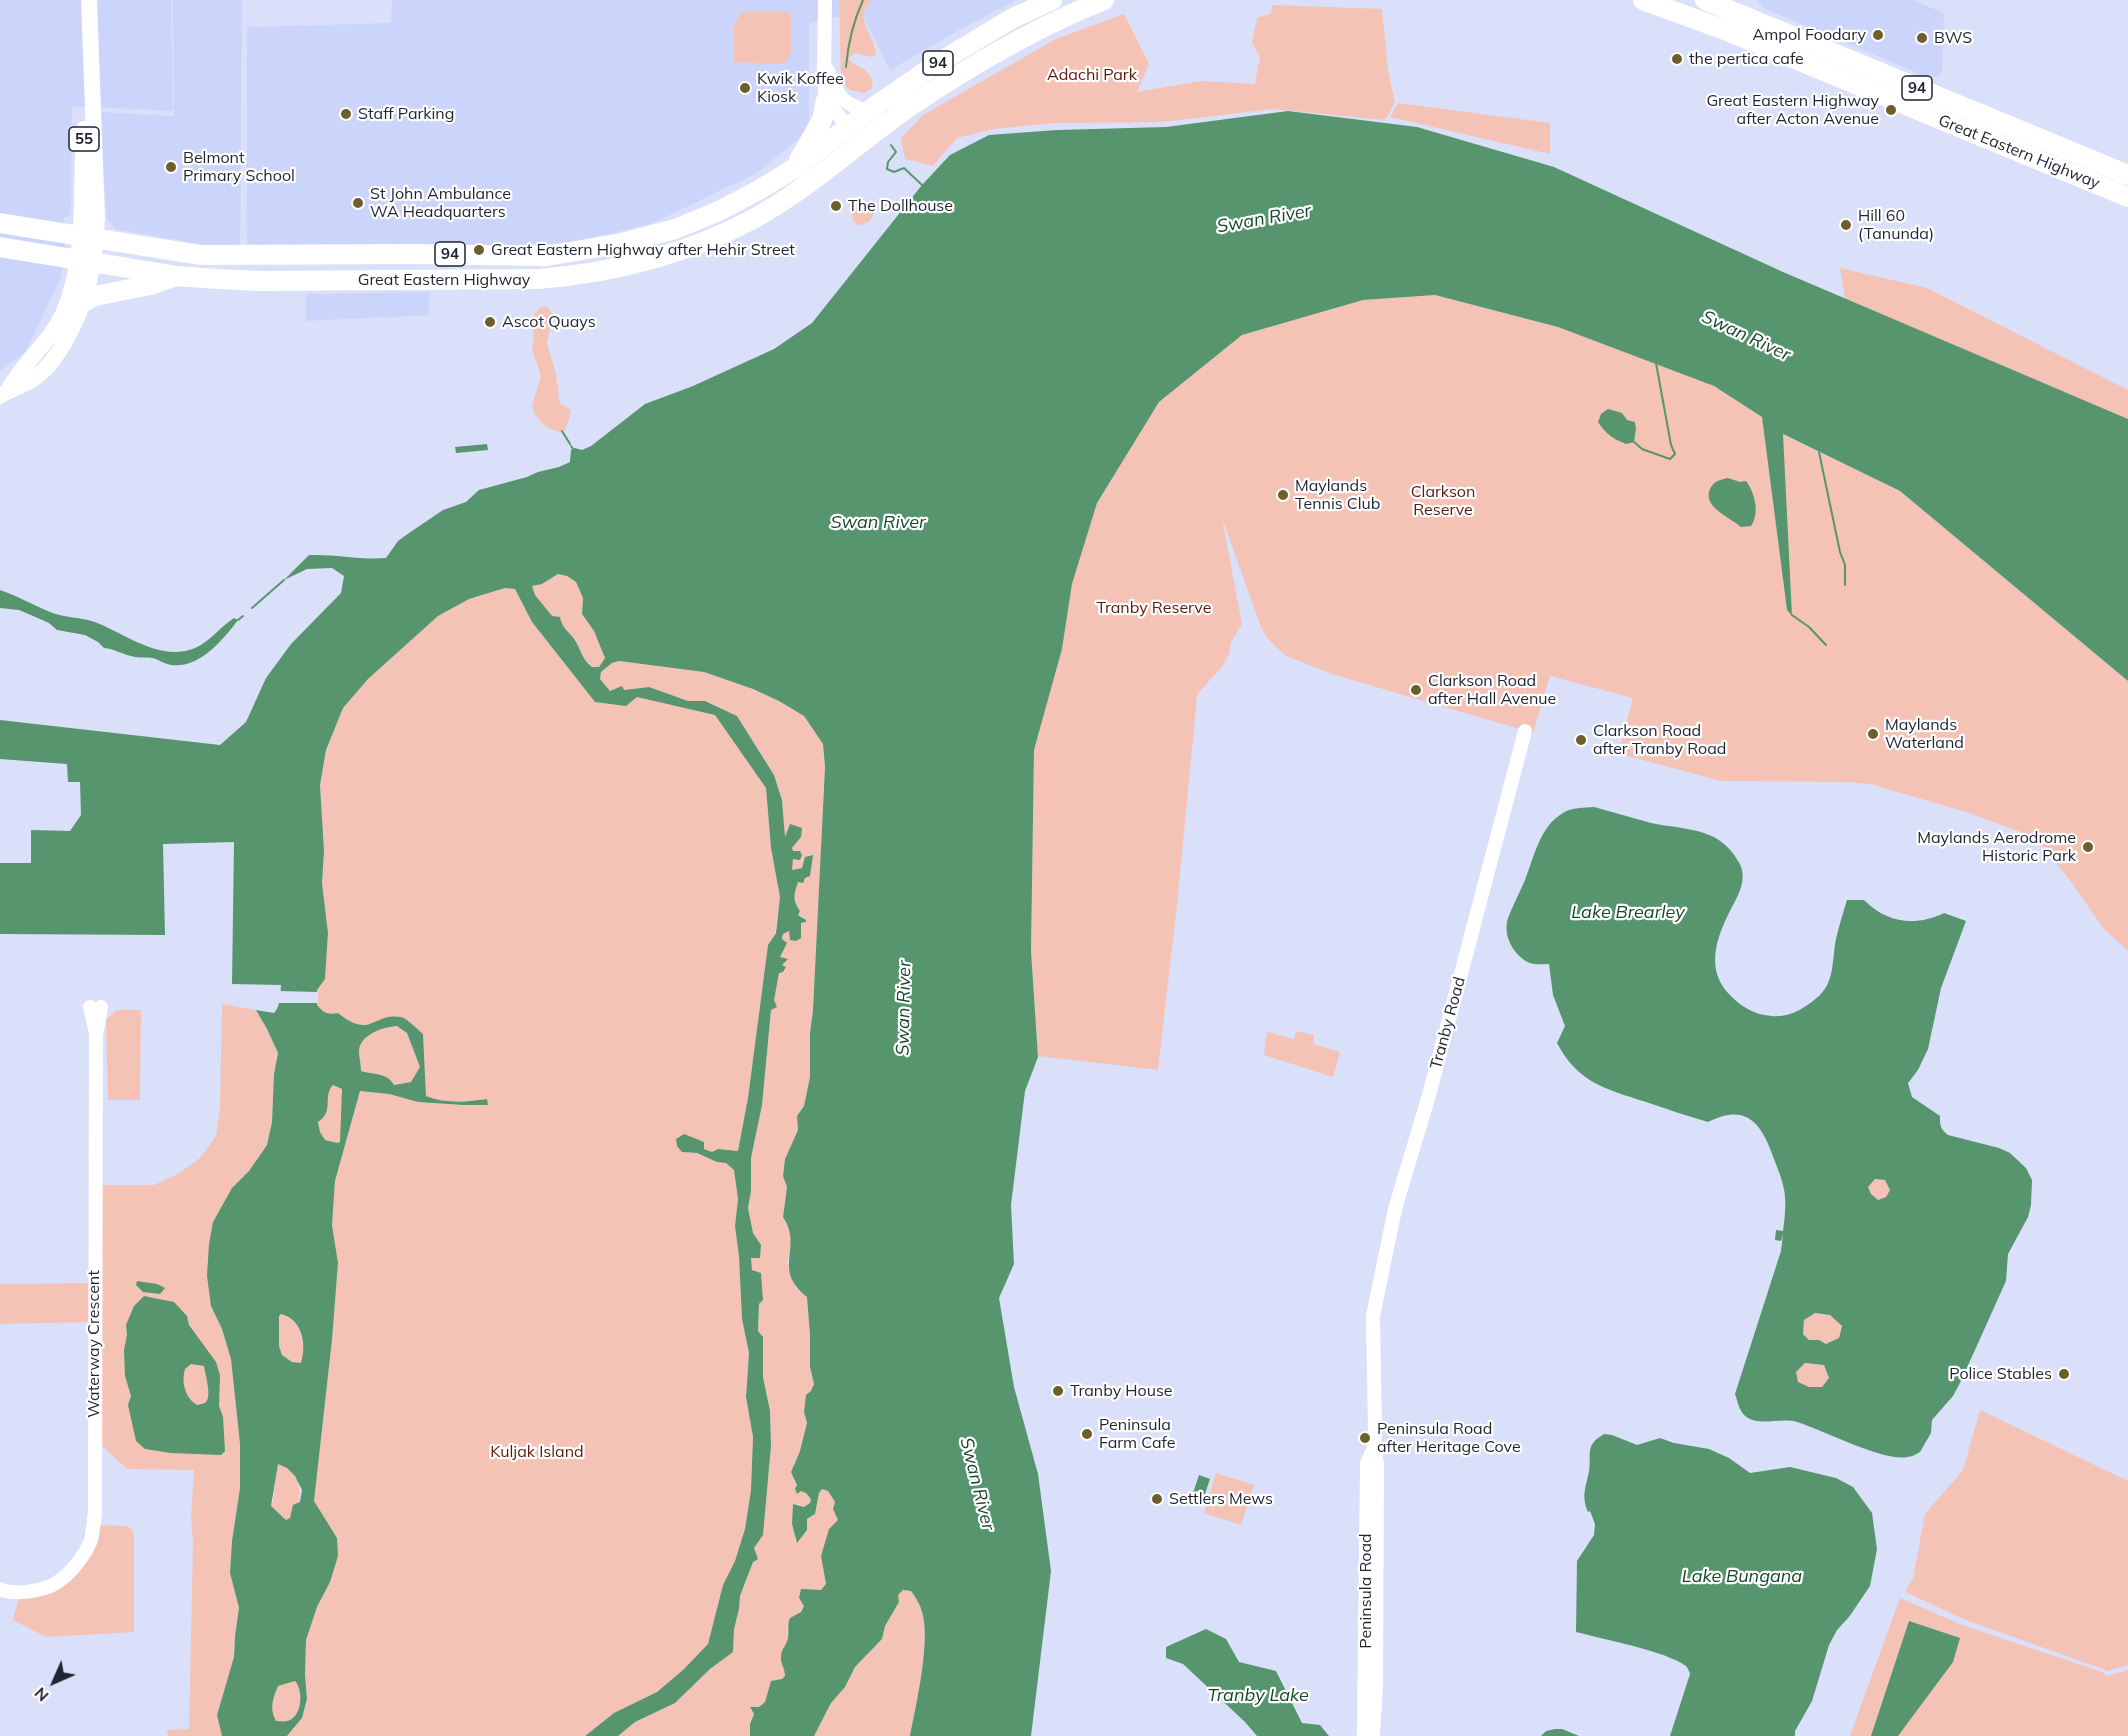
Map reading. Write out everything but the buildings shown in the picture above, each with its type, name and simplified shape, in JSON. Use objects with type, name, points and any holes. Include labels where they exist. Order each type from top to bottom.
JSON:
[{"type":"highway","name":"Great Eastern Highway","points":[[0,223],[200,255],[548,256],[583,251],[668,231],[717,212],[757,191],[795,168],[923,72],[1011,19],[1052,0]]},
{"type":"highway","name":"Great Eastern Highway","points":[[0,247],[177,276],[260,281],[538,279],[570,277],[629,266],[698,244],[755,218],[812,181],[908,108],[1019,38],[1104,0]]},
{"type":"highway","name":"Great Eastern Highway","points":[[1643,0],[1725,30],[2128,197]]},
{"type":"highway","name":"Great Eastern Highway","points":[[1705,0],[2128,175]]},
{"type":"highway","points":[[795,168],[822,120],[826,100]]},
{"type":"highway","points":[[848,127],[859,129],[888,112],[908,108]]},
{"type":"highway","points":[[82,303],[95,296],[150,285],[177,276]]},
{"type":"main road","name":"55","points":[[3,394],[34,379],[48,366],[74,324],[86,293],[85,260],[89,238],[83,151],[90,43],[89,0]]},
{"type":"main road","name":"55","points":[[3,394],[15,376],[43,346],[62,315],[72,286],[85,260]]},
{"type":"street","points":[[825,0],[826,100],[848,127]]},
{"type":"street","points":[[825,64],[840,97],[850,105],[868,112]]},
{"type":"street","name":"Tranby Road","points":[[1373,1316],[1395,1209],[1429,1095],[1525,731]]},
{"type":"street","name":"Waterway Crescent","points":[[0,1589],[8,1593],[35,1591],[58,1582],[76,1565],[91,1541],[95,1512],[95,1007]]},
{"type":"street","name":"Peninsula Road","points":[[1372,1736],[1376,1686],[1377,1463],[1374,1448],[1373,1316]]},
{"type":"street","name":"Peninsula Road","points":[[1364,1736],[1367,1463],[1374,1448]]},
{"type":"shaded area","points":[[0,0],[171,0],[173,111],[72,106],[71,214],[64,218],[65,253],[60,280],[26,351],[0,371]]},
{"type":"shaded area","name":"Belmont Primary School","points":[[173,0],[242,0],[240,251],[115,229],[107,218],[98,112],[174,116]]},
{"type":"shaded area","points":[[392,0],[1017,0],[890,70],[861,12],[809,23],[809,119],[804,135],[755,174],[651,224],[574,242],[487,247],[247,249],[247,27],[391,23]]},
{"type":"shaded area","points":[[1757,0],[1912,0],[1944,13],[1942,73],[1937,77],[1925,76],[1763,8]]},
{"type":"shaded area","points":[[429,292],[429,315],[306,321],[306,294]]},
{"type":"green space","points":[[839,0],[872,0],[864,17],[876,55],[871,57],[855,53],[849,58],[851,62],[865,70],[873,80],[871,89],[864,93],[849,90],[841,80]]},
{"type":"green space","name":"Adachi Park","points":[[1272,5],[1382,9],[1388,70],[1395,103],[1385,120],[1273,109],[1163,122],[1055,123],[994,129],[957,138],[933,166],[905,159],[901,138],[923,115],[1056,39],[1124,14],[1149,64],[1137,92],[1201,81],[1255,84],[1260,56],[1252,43],[1257,18],[1271,13]]},
{"type":"green space","points":[[742,12],[788,12],[791,18],[791,54],[784,64],[734,62],[734,25]]},
{"type":"green space","points":[[1398,103],[1550,123],[1550,154],[1390,117]]},
{"type":"green space","points":[[876,207],[868,222],[858,225],[854,222],[852,215],[855,208]]},
{"type":"green space","points":[[1840,268],[1927,288],[2128,390],[2128,419],[1845,299]]},
{"type":"green space","name":"Clarkson Reserve","points":[[1435,295],[1558,327],[1714,386],[1762,417],[1787,610],[1791,615],[1782,434],[1900,491],[2128,681],[2128,951],[2103,928],[2069,879],[2039,842],[2029,835],[1969,813],[1874,785],[1851,782],[1721,781],[1618,755],[1633,698],[1550,676],[1533,733],[1335,675],[1286,656],[1268,639],[1261,627],[1222,518],[1242,624],[1231,642],[1229,654],[1222,667],[1197,697],[1158,1070],[1038,1056],[1031,951],[1034,750],[1062,649],[1072,584],[1097,503],[1159,402],[1242,335],[1363,300]]},
{"type":"green space","points":[[541,307],[547,307],[553,315],[547,343],[556,374],[560,404],[570,409],[571,412],[566,429],[560,432],[542,423],[532,406],[541,376],[532,349],[534,337],[532,323],[535,313]]},
{"type":"green space","points":[[558,574],[567,576],[576,582],[583,598],[582,614],[594,631],[605,658],[599,667],[593,667],[587,662],[560,617],[552,617],[535,595],[532,586],[542,584]]},
{"type":"green space","name":"Kuljak Island","points":[[505,588],[515,589],[532,622],[595,702],[637,697],[715,714],[766,788],[771,848],[780,897],[775,933],[768,945],[748,1098],[738,1151],[718,1149],[712,1152],[704,1149],[682,1152],[697,1153],[717,1162],[726,1163],[734,1170],[738,1199],[735,1226],[742,1319],[749,1353],[746,1397],[753,1437],[751,1490],[745,1529],[735,1561],[723,1585],[708,1644],[657,1692],[614,1713],[585,1736],[287,1736],[302,1718],[307,1699],[306,1640],[317,1607],[330,1582],[324,1519],[314,1501],[338,1263],[332,1225],[335,1181],[360,1091],[389,1094],[418,1102],[463,1105],[487,1099],[448,1101],[426,1096],[423,1035],[391,1017],[364,1025],[352,1022],[338,1013],[326,1013],[317,1005],[317,990],[325,979],[328,933],[322,883],[324,851],[320,786],[326,750],[343,708],[368,679],[438,616],[469,599]]},
{"type":"green space","points":[[619,661],[704,672],[753,689],[804,716],[823,744],[825,767],[810,1033],[810,1077],[804,1106],[797,1116],[798,1130],[785,1159],[783,1176],[787,1187],[783,1217],[791,1239],[791,1251],[787,1262],[796,1288],[807,1297],[810,1367],[814,1384],[804,1412],[807,1423],[800,1451],[793,1465],[798,1493],[801,1491],[807,1493],[811,1499],[810,1503],[803,1507],[798,1504],[792,1524],[796,1542],[807,1531],[807,1519],[815,1514],[822,1488],[828,1491],[835,1502],[833,1509],[838,1520],[821,1556],[826,1584],[821,1590],[799,1598],[804,1605],[801,1612],[787,1625],[788,1639],[781,1655],[785,1676],[782,1679],[771,1681],[765,1702],[759,1707],[750,1709],[754,1714],[750,1724],[750,1736],[618,1736],[635,1722],[675,1703],[710,1669],[733,1652],[734,1629],[740,1596],[753,1562],[754,1548],[763,1535],[771,1446],[770,1411],[763,1377],[763,1337],[758,1331],[759,1304],[763,1300],[761,1273],[752,1271],[751,1258],[761,1245],[753,1233],[748,1208],[751,1191],[751,1158],[762,1105],[771,1010],[779,972],[783,972],[786,967],[782,965],[787,959],[780,958],[783,934],[806,922],[798,915],[800,911],[795,895],[802,868],[791,871],[793,851],[791,848],[801,837],[785,839],[782,800],[774,775],[737,716],[706,701],[688,701],[649,687],[624,690],[622,687],[610,691],[600,679],[601,672],[612,663]]},
{"type":"green space","points":[[222,1004],[256,1010],[278,1053],[274,1074],[272,1122],[267,1145],[249,1171],[232,1188],[211,1306],[222,1329],[231,1359],[240,1444],[240,1488],[230,1573],[239,1608],[234,1657],[217,1715],[222,1736],[169,1736],[166,1730],[189,1729],[193,1542],[191,1516],[194,1470],[127,1469],[101,1445],[101,1185],[154,1185],[178,1174],[200,1158],[216,1136],[220,1110]]},
{"type":"green space","points":[[116,1010],[141,1010],[140,1100],[108,1100],[106,1020]]},
{"type":"green space","points":[[398,1026],[407,1033],[420,1067],[411,1082],[394,1085],[384,1076],[361,1071],[359,1051],[360,1045],[374,1032]]},
{"type":"green space","points":[[1296,1031],[1314,1035],[1313,1044],[1340,1052],[1333,1077],[1264,1055],[1267,1032],[1294,1039]]},
{"type":"green space","points":[[333,1085],[342,1089],[341,1142],[337,1143],[325,1140],[318,1122],[326,1113],[328,1094]]},
{"type":"green space","points":[[1875,1179],[1885,1180],[1890,1190],[1886,1197],[1878,1200],[1871,1194],[1868,1187]]},
{"type":"green space","points":[[89,1283],[89,1322],[0,1324],[0,1284]]},
{"type":"green space","points":[[1815,1313],[1830,1315],[1842,1326],[1839,1338],[1826,1344],[1819,1340],[1809,1340],[1803,1334],[1804,1320]]},
{"type":"green space","points":[[279,1315],[294,1321],[301,1333],[302,1363],[292,1362],[282,1355],[279,1346]]},
{"type":"green space","points":[[1805,1363],[1824,1365],[1829,1378],[1822,1387],[1809,1387],[1798,1382],[1796,1372]]},
{"type":"green space","points":[[1980,1410],[2128,1481],[2128,1665],[2108,1671],[1966,1620],[1905,1592],[1913,1578],[1925,1514],[1963,1470]]},
{"type":"green space","points":[[277,1464],[284,1466],[294,1474],[299,1490],[300,1502],[292,1509],[290,1518],[286,1520],[270,1506],[273,1501]]},
{"type":"green space","points":[[1216,1473],[1254,1485],[1241,1525],[1204,1513]]},
{"type":"green space","points":[[93,1525],[127,1526],[134,1534],[134,1632],[46,1637],[13,1620],[20,1592],[35,1591],[76,1565]]},
{"type":"green space","points":[[903,1590],[911,1591],[921,1609],[925,1639],[922,1673],[910,1736],[814,1736],[831,1703],[845,1686],[855,1667],[882,1639],[885,1626],[899,1602],[897,1595]]},
{"type":"green space","points":[[1900,1598],[1962,1625],[2102,1672],[2107,1676],[2128,1670],[2128,1736],[1850,1736]]},
{"type":"green space","points":[[295,1681],[301,1697],[299,1710],[292,1719],[276,1721],[272,1707],[278,1686]]},
{"type":"water","name":"Swan River","points":[[1288,111],[1417,127],[1554,167],[1783,272],[2128,419],[2128,681],[1900,491],[1783,434],[1792,616],[1787,610],[1762,417],[1714,386],[1558,327],[1435,295],[1363,300],[1242,335],[1159,402],[1097,503],[1072,584],[1062,649],[1034,750],[1031,951],[1038,1057],[1025,1091],[1011,1205],[1014,1264],[999,1298],[1014,1387],[1038,1474],[1051,1571],[1031,1736],[910,1736],[922,1673],[925,1639],[921,1609],[911,1591],[903,1590],[898,1595],[899,1602],[885,1626],[882,1639],[855,1667],[845,1687],[831,1703],[814,1736],[750,1736],[750,1724],[754,1714],[750,1707],[759,1707],[765,1702],[771,1681],[782,1679],[785,1676],[781,1654],[788,1638],[790,1618],[801,1612],[804,1606],[799,1598],[801,1589],[821,1590],[826,1584],[821,1556],[829,1529],[838,1520],[833,1509],[835,1502],[828,1491],[822,1489],[819,1493],[815,1514],[807,1519],[807,1530],[797,1543],[792,1524],[793,1504],[804,1507],[810,1503],[811,1499],[801,1491],[797,1494],[795,1489],[797,1485],[791,1472],[800,1451],[807,1423],[804,1412],[806,1395],[814,1384],[810,1367],[807,1297],[796,1287],[791,1277],[789,1267],[791,1239],[789,1228],[783,1217],[787,1187],[783,1176],[785,1159],[798,1130],[797,1116],[804,1106],[810,1077],[810,1033],[825,767],[823,744],[804,716],[753,689],[704,672],[619,661],[612,663],[601,672],[600,679],[610,691],[622,686],[624,690],[649,687],[688,701],[705,701],[737,716],[774,775],[782,800],[785,837],[790,824],[802,828],[801,837],[792,848],[793,851],[800,851],[802,855],[800,860],[793,859],[792,870],[802,868],[805,857],[813,855],[810,876],[805,878],[803,883],[798,882],[795,894],[796,904],[800,911],[798,915],[806,920],[801,923],[801,938],[796,941],[790,940],[789,931],[783,934],[782,939],[787,943],[780,957],[788,959],[782,965],[786,967],[783,972],[779,973],[774,1000],[777,1007],[771,1010],[762,1105],[751,1158],[751,1191],[748,1208],[753,1233],[761,1245],[760,1258],[751,1258],[752,1270],[761,1273],[763,1300],[759,1304],[758,1331],[763,1337],[763,1377],[770,1411],[771,1446],[763,1535],[754,1548],[758,1559],[753,1562],[740,1596],[734,1629],[733,1652],[710,1669],[675,1703],[635,1722],[618,1736],[585,1736],[614,1713],[657,1692],[708,1644],[723,1585],[735,1561],[745,1529],[751,1490],[753,1437],[746,1397],[749,1353],[742,1319],[735,1226],[738,1199],[734,1170],[726,1163],[717,1162],[697,1153],[682,1152],[677,1146],[676,1139],[684,1134],[704,1142],[704,1149],[712,1152],[718,1149],[738,1151],[748,1098],[768,945],[776,933],[780,897],[771,848],[766,788],[715,715],[637,697],[626,706],[595,702],[532,622],[515,589],[505,588],[469,599],[438,616],[368,679],[343,708],[326,750],[320,785],[324,851],[322,883],[328,933],[325,979],[317,990],[317,1005],[326,1013],[338,1013],[358,1024],[365,1025],[392,1016],[404,1018],[423,1034],[426,1096],[449,1101],[487,1099],[488,1105],[418,1102],[389,1094],[360,1091],[335,1181],[332,1225],[338,1263],[314,1501],[337,1538],[338,1556],[306,1640],[307,1699],[302,1718],[287,1736],[222,1736],[217,1715],[234,1657],[239,1608],[230,1573],[240,1488],[240,1444],[231,1359],[222,1329],[211,1306],[207,1276],[209,1244],[213,1222],[232,1188],[249,1171],[267,1145],[272,1122],[274,1074],[278,1053],[256,1010],[274,1013],[279,1003],[281,985],[232,984],[234,842],[163,844],[165,935],[0,934],[0,863],[31,863],[31,830],[70,831],[81,815],[80,782],[68,782],[67,764],[0,759],[0,720],[220,745],[246,722],[266,678],[291,644],[341,593],[344,576],[332,568],[307,569],[284,580],[309,555],[386,558],[398,541],[443,510],[466,502],[479,490],[570,462],[571,450],[575,448],[582,450],[591,446],[645,404],[693,386],[774,349],[812,323],[922,185],[950,155],[989,135],[1057,130],[1166,127]],"holes":[[[558,574],[567,576],[576,582],[583,598],[582,614],[594,631],[605,658],[599,667],[592,667],[587,662],[560,617],[552,616],[535,595],[532,586],[542,584]],[[397,1026],[407,1033],[420,1067],[411,1082],[394,1085],[384,1076],[361,1071],[360,1045],[374,1032]],[[333,1085],[342,1089],[340,1142],[337,1143],[325,1140],[318,1122],[326,1113],[328,1094]],[[281,1314],[294,1321],[301,1333],[303,1340],[301,1363],[292,1362],[282,1355],[279,1346],[279,1316]],[[278,1464],[287,1468],[295,1476],[302,1490],[300,1502],[293,1505],[290,1518],[286,1520],[271,1506]],[[295,1681],[298,1685],[300,1704],[292,1719],[276,1721],[272,1707],[278,1686]]]},
{"type":"water","points":[[1608,409],[1622,413],[1627,420],[1635,422],[1634,442],[1626,444],[1617,440],[1601,426],[1598,422],[1601,414]]},
{"type":"water","points":[[487,444],[488,450],[456,453],[455,447]]},
{"type":"water","points":[[1728,478],[1740,482],[1746,481],[1752,491],[1756,509],[1751,526],[1741,527],[1711,503],[1709,492],[1712,486]]},
{"type":"water","points":[[0,590],[56,614],[95,622],[162,651],[193,649],[206,642],[234,618],[238,620],[218,644],[201,658],[181,665],[171,665],[153,658],[135,657],[104,648],[85,635],[57,630],[49,623],[19,610],[0,608]]},
{"type":"water","name":"Lake Brearley","points":[[1594,807],[1651,823],[1704,833],[1723,843],[1731,851],[1738,860],[1743,875],[1738,895],[1717,943],[1715,965],[1723,987],[1732,997],[1745,1008],[1761,1014],[1779,1016],[1798,1011],[1810,1004],[1825,989],[1831,976],[1836,939],[1847,900],[1864,900],[1882,914],[1902,920],[1922,920],[1944,913],[1966,921],[1941,988],[1928,1049],[1918,1070],[1908,1083],[1912,1097],[1940,1116],[1941,1127],[1948,1135],[1999,1148],[2010,1153],[2026,1168],[2032,1180],[2031,1205],[2028,1217],[2008,1254],[2006,1281],[1961,1381],[1953,1396],[1932,1420],[1931,1433],[1920,1452],[1914,1455],[1897,1457],[1884,1455],[1797,1422],[1753,1420],[1743,1413],[1735,1394],[1781,1251],[1783,1234],[1781,1241],[1775,1240],[1776,1230],[1783,1231],[1785,1214],[1782,1182],[1764,1136],[1751,1120],[1743,1116],[1733,1114],[1708,1122],[1594,1083],[1574,1067],[1557,1043],[1565,1026],[1553,995],[1549,964],[1532,964],[1515,952],[1507,934],[1507,922],[1539,843],[1549,826],[1567,811]],"holes":[[[1875,1179],[1885,1180],[1890,1190],[1886,1197],[1878,1200],[1871,1194],[1868,1187]],[[1815,1313],[1830,1315],[1842,1326],[1839,1338],[1826,1344],[1819,1340],[1809,1340],[1803,1334],[1804,1320]],[[1805,1363],[1824,1365],[1829,1378],[1822,1387],[1809,1387],[1798,1382],[1796,1372]]]},
{"type":"water","points":[[137,1281],[157,1284],[165,1288],[160,1294],[143,1292],[136,1285]]},
{"type":"water","points":[[144,1296],[174,1302],[187,1316],[189,1325],[216,1362],[220,1375],[219,1406],[223,1417],[225,1451],[221,1455],[171,1453],[145,1449],[136,1441],[128,1405],[131,1396],[125,1376],[124,1350],[126,1325],[134,1306]],"holes":[[[191,1364],[204,1366],[208,1399],[197,1405],[187,1394],[184,1374],[185,1369]]]},
{"type":"water","name":"Lake Bungana","points":[[1604,1434],[1637,1445],[1660,1438],[1674,1443],[1709,1449],[1729,1458],[1750,1473],[1790,1467],[1836,1478],[1853,1487],[1872,1513],[1877,1549],[1870,1586],[1849,1617],[1837,1630],[1829,1645],[1812,1701],[1795,1731],[1795,1736],[1670,1736],[1690,1674],[1686,1666],[1649,1650],[1576,1632],[1577,1561],[1594,1535],[1595,1524],[1590,1511],[1588,1512],[1584,1496],[1590,1450],[1594,1442]]},
{"type":"water","points":[[1199,1475],[1210,1479],[1203,1500],[1192,1496]]},
{"type":"water","points":[[1909,1621],[1960,1638],[1953,1662],[1898,1736],[1871,1736]]},
{"type":"water","name":"Tranby Lake","points":[[1206,1629],[1226,1639],[1239,1662],[1276,1671],[1302,1723],[1320,1725],[1329,1736],[1257,1736],[1183,1664],[1166,1658],[1166,1647]]},
{"type":"water","points":[[1562,1729],[1579,1736],[1541,1736],[1546,1731]]},
{"type":"pier","points":[[279,991],[318,992],[318,1003],[278,1003]]},
{"type":"waterway","points":[[846,67],[856,16],[863,0]]},
{"type":"waterway","points":[[891,145],[896,152],[888,162],[887,169],[894,172],[904,168],[922,185]]},
{"type":"waterway","points":[[1634,442],[1642,449],[1670,459],[1675,454],[1671,445],[1656,363]]},
{"type":"waterway","points":[[562,431],[570,444]]},
{"type":"waterway","points":[[1819,452],[1840,552],[1845,565],[1845,585]]},
{"type":"waterway","points":[[252,608],[284,580]]},
{"type":"waterway","points":[[1792,615],[1809,627],[1826,645]]},
{"type":"waterway","points":[[238,620],[243,616]]},
{"type":"place","name":"Ampol Foodary","points":[[1878,35]]},
{"type":"place","name":"BWS","points":[[1922,38]]},
{"type":"place","name":"the pertica cafe","points":[[1677,59]]},
{"type":"place","name":"Kwik Koffee Kiosk","points":[[745,88]]},
{"type":"place","name":"Great Eastern Highway after Acton Avenue","points":[[1891,110]]},
{"type":"place","name":"Staff Parking","points":[[346,114]]},
{"type":"place","name":"Belmont Primary School","points":[[171,167]]},
{"type":"place","name":"St John Ambulance WA Headquarters","points":[[358,203]]},
{"type":"place","name":"The Dollhouse","points":[[836,206]]},
{"type":"place","name":"Hill 60 (Tanunda)","points":[[1846,225]]},
{"type":"place","name":"Great Eastern Highway after Hehir Street","points":[[479,250]]},
{"type":"place","name":"Ascot Quays","points":[[490,322]]},
{"type":"place","name":"Maylands Tennis Club","points":[[1283,495]]},
{"type":"place","name":"Clarkson Road after Hall Avenue","points":[[1416,690]]},
{"type":"place","name":"Maylands Waterland","points":[[1873,734]]},
{"type":"place","name":"Clarkson Road after Tranby Road","points":[[1581,740]]},
{"type":"place","name":"Maylands Aerodrome Historic Park","points":[[2088,847]]},
{"type":"place","name":"Police Stables","points":[[2064,1374]]},
{"type":"place","name":"Tranby House","points":[[1058,1391]]},
{"type":"place","name":"Peninsula Farm Cafe","points":[[1087,1434]]},
{"type":"place","name":"Peninsula Road after Heritage Cove","points":[[1365,1438]]},
{"type":"place","name":"Settlers Mews","points":[[1157,1499]]},
{"type":"park label","name":"Tranby Reserve","points":[[1154,608]]}]
